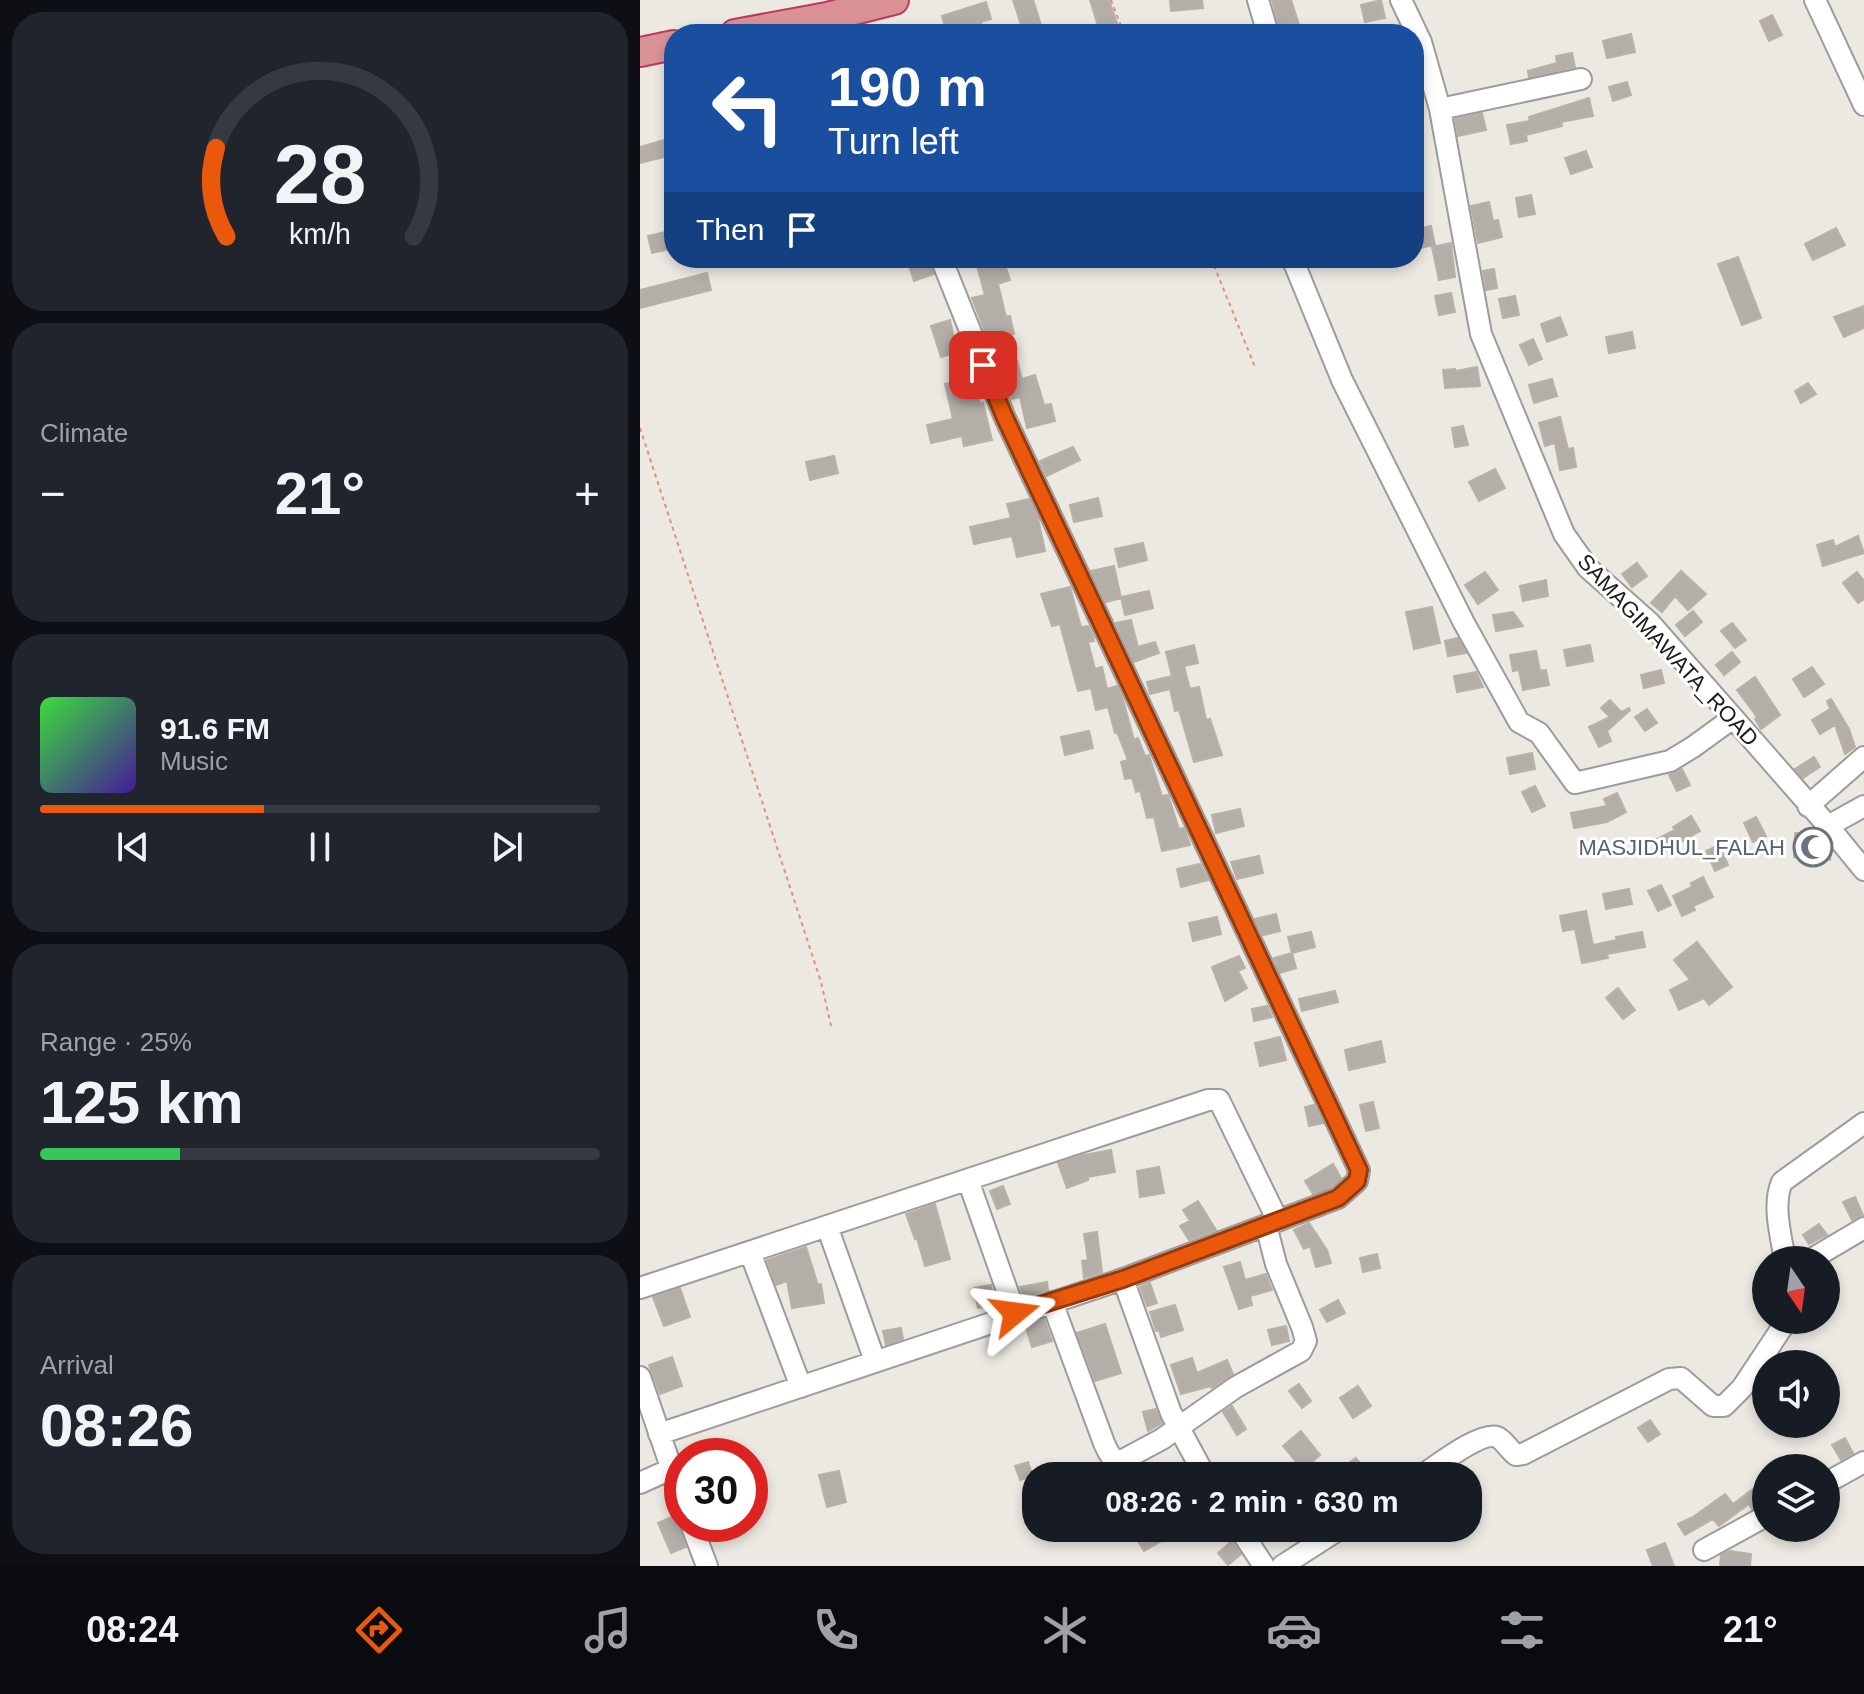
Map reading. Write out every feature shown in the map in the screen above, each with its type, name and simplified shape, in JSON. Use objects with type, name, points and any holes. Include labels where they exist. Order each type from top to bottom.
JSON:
[{"type":"highway","points":[[835,24],[886,1]]},
{"type":"highway","points":[[640,52],[664,47]]},
{"type":"street","points":[[1258,0],[1265,24]]},
{"type":"street","name":"SAMAGIMAWATA_ROAD","points":[[1401,0],[1412,24]]},
{"type":"street","points":[[1815,0],[1864,105]]},
{"type":"street","name":"SAMAGIMAWATA_ROAD","points":[[1424,53],[1440,109],[1481,334],[1564,534],[1588,568],[1650,623],[1864,870]]},
{"type":"street","points":[[1440,109],[1581,79]]},
{"type":"street","points":[[659,1434],[1123,1279],[1338,1198],[1357,1181],[1359,1170],[1005,418],[945,268]]},
{"type":"street","points":[[1296,268],[1342,380],[1464,623],[1519,722],[1539,733],[1575,783],[1670,761],[1733,718]]},
{"type":"street","points":[[1808,806],[1864,757]]},
{"type":"street","points":[[1828,826],[1864,806]]},
{"type":"street","points":[[640,1288],[1208,1100],[1219,1100],[1272,1223],[1276,1264],[1306,1341],[1301,1351],[1236,1387],[1179,1428],[1121,1461],[1115,1460],[1110,1455],[1052,1302]]},
{"type":"street","points":[[1783,1246],[1778,1203],[1778,1190],[1782,1182],[1864,1123]]},
{"type":"street","points":[[968,1180],[1015,1313]]},
{"type":"street","points":[[827,1226],[875,1361]]},
{"type":"street","points":[[1834,1246],[1864,1228]]},
{"type":"street","points":[[750,1252],[801,1387]]},
{"type":"street","points":[[1123,1279],[1179,1428],[1197,1462]]},
{"type":"street","points":[[1443,1462],[1479,1439],[1491,1436],[1499,1438],[1516,1455],[1523,1454],[1669,1379],[1681,1378],[1713,1406],[1724,1406],[1742,1388],[1778,1334]]},
{"type":"street","points":[[640,1377],[664,1449]]},
{"type":"street","points":[[1840,1475],[1864,1462]]},
{"type":"street","points":[[640,1483],[664,1472]]},
{"type":"street","points":[[1704,1550],[1752,1524]]},
{"type":"street","points":[[698,1542],[707,1566]]},
{"type":"street","points":[[1248,1542],[1264,1566]]},
{"type":"street","points":[[1282,1566],[1319,1542]]},
{"type":"path","points":[[1111,0],[1120,24]]},
{"type":"path","points":[[1215,268],[1255,367]]},
{"type":"path","points":[[640,428],[821,982],[832,1030]]},
{"type":"building","points":[[1013,0],[1033,0],[1041,24],[1021,24]]},
{"type":"building","points":[[1090,0],[1109,0],[1117,23],[1097,24]]},
{"type":"building","points":[[1170,0],[1202,0],[1203,8],[1171,11]]},
{"type":"building","points":[[1272,0],[1291,0],[1299,24],[1278,24]]},
{"type":"building","points":[[1381,0],[1385,18],[1365,22],[1361,5]]},
{"type":"building","points":[[986,2],[991,19],[982,24],[944,24],[942,16]]},
{"type":"building","points":[[1772,15],[1782,35],[1769,41],[1760,21]]},
{"type":"building","points":[[1631,34],[1635,52],[1607,58],[1603,41]]},
{"type":"building","points":[[1572,53],[1575,67],[1529,77],[1528,71],[1557,63],[1556,56]]},
{"type":"building","points":[[1627,82],[1631,95],[1613,101],[1609,87]]},
{"type":"building","points":[[1589,98],[1593,116],[1561,122],[1562,126],[1526,135],[1527,141],[1511,144],[1507,125],[1530,121],[1529,117]]},
{"type":"building","points":[[1482,113],[1486,130],[1458,136],[1455,119]]},
{"type":"building","points":[[664,140],[664,157],[640,163],[640,147]]},
{"type":"building","points":[[1586,151],[1592,167],[1571,174],[1565,158]]},
{"type":"building","points":[[1531,195],[1535,214],[1519,217],[1516,198]]},
{"type":"building","points":[[1489,202],[1493,221],[1498,220],[1502,237],[1478,243],[1471,206]]},
{"type":"building","points":[[1431,226],[1435,245],[1424,247],[1424,227]]},
{"type":"building","points":[[1836,228],[1845,245],[1813,260],[1805,244]]},
{"type":"building","points":[[664,232],[664,250],[652,253],[648,236]]},
{"type":"building","points":[[1451,243],[1455,277],[1439,280],[1432,247]]},
{"type":"building","points":[[1738,257],[1761,318],[1742,325],[1718,264]]},
{"type":"building","points":[[910,268],[932,268],[934,274],[914,281]]},
{"type":"building","points":[[978,268],[1006,268],[1010,280],[998,284],[1006,317],[1010,316],[1014,334],[988,340],[972,298],[985,295]]},
{"type":"building","points":[[1494,269],[1497,288],[1486,290],[1483,271]]},
{"type":"building","points":[[707,273],[711,290],[640,308],[640,290]]},
{"type":"building","points":[[1451,293],[1455,312],[1439,315],[1435,296]]},
{"type":"building","points":[[1515,296],[1519,315],[1503,318],[1499,299]]},
{"type":"building","points":[[1864,306],[1864,328],[1844,337],[1834,317]]},
{"type":"building","points":[[1560,317],[1567,335],[1547,342],[1541,324]]},
{"type":"building","points":[[950,320],[957,352],[941,357],[931,326]]},
{"type":"building","points":[[1632,332],[1635,348],[1609,353],[1606,337]]},
{"type":"building","points":[[1533,339],[1542,359],[1529,365],[1520,345]]},
{"type":"building","points":[[1017,361],[1022,379],[1035,375],[1044,405],[1051,404],[1055,421],[1027,428],[1020,397],[1012,399],[999,367]]},
{"type":"building","points":[[1477,367],[1480,386],[1445,388],[1443,370]]},
{"type":"building","points":[[974,378],[992,440],[964,446],[962,436],[931,443],[927,425],[953,419],[945,384]]},
{"type":"building","points":[[1552,379],[1557,396],[1534,403],[1529,385]]},
{"type":"building","points":[[1808,383],[1816,394],[1801,403],[1795,391]]},
{"type":"building","points":[[1560,417],[1568,449],[1573,448],[1576,467],[1560,470],[1555,443],[1545,446],[1539,423]]},
{"type":"building","points":[[1463,426],[1468,445],[1455,447],[1452,428]]},
{"type":"building","points":[[1073,447],[1080,460],[1047,476],[1040,461]]},
{"type":"building","points":[[834,456],[838,473],[810,480],[806,462]]},
{"type":"building","points":[[1495,469],[1505,488],[1479,501],[1469,482]]},
{"type":"building","points":[[1098,498],[1102,516],[1074,522],[1070,505]]},
{"type":"building","points":[[1029,499],[1038,518],[1045,551],[1017,557],[1012,536],[974,544],[970,527],[1011,518],[1007,504]]},
{"type":"building","points":[[1858,536],[1864,553],[1823,566],[1817,545],[1833,540],[1835,547]]},
{"type":"building","points":[[1143,543],[1147,560],[1119,567],[1115,549]]},
{"type":"building","points":[[1637,563],[1647,576],[1632,587],[1622,574]]},
{"type":"building","points":[[1114,566],[1121,598],[1106,602],[1091,571]]},
{"type":"building","points":[[1681,571],[1706,594],[1688,610],[1675,596],[1662,612],[1651,603]]},
{"type":"building","points":[[1485,572],[1498,590],[1478,604],[1465,585]]},
{"type":"building","points":[[1857,572],[1864,581],[1864,599],[1858,603],[1843,583]]},
{"type":"building","points":[[1546,580],[1548,596],[1523,601],[1520,586]]},
{"type":"building","points":[[1070,587],[1081,627],[1088,626],[1093,636],[1094,641],[1088,642],[1095,669],[1102,667],[1107,689],[1117,686],[1134,740],[1138,738],[1145,756],[1149,755],[1162,796],[1168,795],[1179,829],[1184,828],[1190,845],[1162,851],[1154,817],[1147,818],[1140,790],[1136,792],[1132,778],[1125,779],[1121,762],[1128,760],[1115,733],[1108,707],[1096,710],[1091,688],[1078,691],[1060,624],[1052,626],[1041,594]]},
{"type":"building","points":[[1149,591],[1153,608],[1125,615],[1121,597]]},
{"type":"building","points":[[1432,607],[1440,643],[1414,649],[1406,612]]},
{"type":"building","points":[[1693,611],[1702,622],[1685,636],[1676,625]]},
{"type":"building","points":[[1513,612],[1523,626],[1496,631],[1493,615]]},
{"type":"building","points":[[1131,620],[1138,647],[1155,642],[1159,653],[1134,662],[1116,623]]},
{"type":"building","points":[[1732,623],[1746,640],[1735,648],[1721,631]]},
{"type":"building","points":[[1458,638],[1466,653],[1448,656],[1445,641]]},
{"type":"building","points":[[1194,645],[1198,663],[1184,666],[1190,689],[1199,687],[1206,720],[1210,719],[1222,755],[1194,762],[1170,689],[1150,694],[1147,682],[1172,676],[1166,652]]},
{"type":"building","points":[[1590,645],[1593,661],[1567,666],[1564,650]]},
{"type":"building","points":[[1536,651],[1540,671],[1546,670],[1549,685],[1523,690],[1519,670],[1513,671],[1510,655]]},
{"type":"building","points":[[1732,652],[1740,662],[1724,675],[1716,665]]},
{"type":"building","points":[[1812,667],[1824,684],[1804,697],[1793,679]]},
{"type":"building","points":[[1661,670],[1664,683],[1644,688],[1641,675]]},
{"type":"building","points":[[1476,672],[1483,687],[1457,692],[1454,676]]},
{"type":"building","points":[[1755,677],[1780,715],[1761,729],[1755,719],[1757,717],[1737,690]]},
{"type":"building","points":[[1831,699],[1849,729],[1855,747],[1845,754],[1835,725],[1820,734],[1812,720],[1830,709],[1827,701]]},
{"type":"building","points":[[1610,700],[1621,712],[1630,710],[1607,731],[1611,741],[1599,747],[1589,727],[1610,717],[1601,708]]},
{"type":"building","points":[[1647,709],[1657,723],[1645,731],[1635,717]]},
{"type":"building","points":[[1089,731],[1093,748],[1065,755],[1061,737]]},
{"type":"building","points":[[1532,753],[1535,769],[1510,774],[1507,758]]},
{"type":"building","points":[[1814,757],[1820,767],[1803,778],[1795,769]]},
{"type":"building","points":[[1682,769],[1690,785],[1677,791],[1669,775]]},
{"type":"building","points":[[1535,786],[1545,806],[1532,812],[1522,792]]},
{"type":"building","points":[[1617,793],[1626,812],[1607,822],[1574,828],[1571,813],[1607,806],[1604,799]]},
{"type":"building","points":[[1240,809],[1244,826],[1216,833],[1212,815]]},
{"type":"building","points":[[1691,816],[1700,831],[1660,854],[1653,841],[1675,830],[1673,827]]},
{"type":"building","points":[[1756,817],[1766,836],[1753,842],[1744,823]]},
{"type":"building","name":"MASJIDHUL_FALAH","points":[[1795,833],[1818,835],[1831,850],[1830,860],[1794,857]]},
{"type":"building","points":[[1719,845],[1728,865],[1715,871],[1706,851]]},
{"type":"building","points":[[1259,856],[1263,873],[1237,879],[1231,862]]},
{"type":"building","points":[[1200,864],[1208,880],[1181,887],[1177,869]]},
{"type":"building","points":[[1703,877],[1713,897],[1693,906],[1695,910],[1682,916],[1673,896],[1692,887],[1691,883]]},
{"type":"building","points":[[1661,885],[1671,905],[1658,911],[1648,891]]},
{"type":"building","points":[[1629,889],[1632,904],[1606,909],[1603,894]]},
{"type":"building","points":[[1586,911],[1593,945],[1642,932],[1645,947],[1607,954],[1608,958],[1582,963],[1575,929],[1563,931],[1560,916]]},
{"type":"building","points":[[1276,914],[1280,931],[1263,935],[1255,919]]},
{"type":"building","points":[[1217,917],[1221,934],[1193,941],[1189,923]]},
{"type":"building","points":[[1311,932],[1315,947],[1292,953],[1288,937]]},
{"type":"building","points":[[1697,942],[1732,987],[1709,1005],[1704,998],[1679,1010],[1670,990],[1690,980],[1674,960]]},
{"type":"building","points":[[1292,953],[1296,968],[1280,973],[1274,958]]},
{"type":"building","points":[[1239,956],[1245,968],[1238,971],[1247,988],[1225,1001],[1212,967]]},
{"type":"building","points":[[1618,988],[1635,1010],[1623,1019],[1606,998]]},
{"type":"building","points":[[1335,991],[1338,1002],[1302,1011],[1299,999]]},
{"type":"building","points":[[1267,1006],[1272,1017],[1254,1021],[1252,1009]]},
{"type":"building","points":[[1280,1037],[1286,1060],[1260,1066],[1255,1043]]},
{"type":"building","points":[[1381,1041],[1385,1062],[1349,1070],[1345,1050]]},
{"type":"building","points":[[1373,1102],[1379,1128],[1366,1131],[1360,1105]]},
{"type":"building","points":[[1314,1105],[1323,1123],[1309,1126],[1305,1107]]},
{"type":"building","points":[[1111,1150],[1115,1172],[1088,1177],[1088,1180],[1067,1188],[1058,1163]]},
{"type":"building","points":[[1333,1164],[1341,1178],[1331,1187],[1313,1194],[1305,1181]]},
{"type":"building","points":[[1159,1167],[1164,1193],[1140,1197],[1137,1171]]},
{"type":"building","points":[[1003,1186],[1010,1204],[997,1209],[990,1191]]},
{"type":"building","points":[[1855,1197],[1863,1215],[1852,1220],[1843,1202]]},
{"type":"building","points":[[1198,1201],[1216,1230],[1189,1240],[1180,1226],[1190,1221],[1183,1210]]},
{"type":"building","points":[[935,1204],[950,1259],[925,1266],[906,1214]]},
{"type":"building","points":[[1309,1223],[1327,1250],[1331,1263],[1316,1267],[1310,1246],[1304,1249],[1294,1230]]},
{"type":"building","points":[[1819,1224],[1827,1235],[1809,1244],[1803,1235]]},
{"type":"building","points":[[1097,1232],[1102,1272],[1084,1278],[1082,1261],[1088,1260],[1084,1234]]},
{"type":"building","points":[[806,1247],[818,1285],[821,1284],[824,1303],[792,1308],[787,1281],[776,1285],[767,1260]]},
{"type":"building","points":[[1377,1254],[1380,1268],[1363,1272],[1360,1258]]},
{"type":"building","points":[[1240,1262],[1245,1280],[1266,1274],[1272,1290],[1250,1296],[1252,1305],[1239,1309],[1224,1267]]},
{"type":"building","points":[[1047,1282],[1048,1290],[1024,1298],[1020,1287]]},
{"type":"building","points":[[1150,1283],[1157,1303],[1147,1306],[1140,1287]]},
{"type":"building","points":[[991,1285],[994,1306],[978,1308],[974,1288]]},
{"type":"building","points":[[680,1288],[690,1317],[664,1326],[653,1297]]},
{"type":"building","points":[[1338,1300],[1345,1313],[1327,1322],[1320,1310]]},
{"type":"building","points":[[1175,1305],[1183,1330],[1161,1337],[1150,1312]]},
{"type":"building","points":[[1044,1319],[1052,1341],[1032,1347],[1025,1325]]},
{"type":"building","points":[[1105,1324],[1121,1373],[1095,1381],[1077,1333]]},
{"type":"building","points":[[1286,1326],[1289,1341],[1272,1345],[1268,1330]]},
{"type":"building","points":[[901,1328],[903,1339],[886,1345],[883,1331]]},
{"type":"building","points":[[672,1357],[682,1386],[660,1394],[649,1365]]},
{"type":"building","points":[[1192,1358],[1197,1373],[1227,1360],[1233,1374],[1212,1388],[1181,1394],[1171,1365]]},
{"type":"building","points":[[1299,1384],[1311,1401],[1302,1408],[1289,1391]]},
{"type":"building","points":[[1358,1386],[1371,1406],[1353,1418],[1340,1398]]},
{"type":"building","points":[[1232,1406],[1246,1429],[1237,1435],[1223,1412]]},
{"type":"building","points":[[1156,1409],[1162,1423],[1148,1431],[1143,1412]]},
{"type":"building","points":[[1650,1420],[1660,1434],[1648,1442],[1638,1428]]},
{"type":"building","points":[[1301,1431],[1320,1455],[1312,1462],[1296,1462],[1283,1446]]},
{"type":"building","points":[[1845,1438],[1853,1453],[1841,1460],[1832,1445]]},
{"type":"building","points":[[1022,1464],[1022,1479],[1020,1480],[1015,1466]]},
{"type":"building","points":[[839,1471],[846,1502],[827,1507],[819,1475]]},
{"type":"building","points":[[1752,1490],[1752,1509],[1749,1504],[1719,1526],[1713,1519],[1685,1535],[1678,1524],[1725,1494],[1733,1504]]},
{"type":"building","points":[[664,1520],[664,1537],[658,1523]]},
{"type":"building","points":[[666,1542],[684,1542],[686,1547],[671,1553]]},
{"type":"building","points":[[1139,1542],[1160,1542],[1144,1551]]},
{"type":"building","points":[[1233,1542],[1241,1554],[1228,1565],[1218,1553]]},
{"type":"building","points":[[1665,1543],[1674,1566],[1653,1566],[1647,1550]]},
{"type":"building","points":[[1730,1551],[1751,1554],[1750,1566],[1720,1566],[1721,1555]]},
{"type":"place","name":"MASJIDHUL_FALAH","points":[[1813,847]]},
{"type":"route","points":[[983,365],[1005,418],[1359,1170],[1357,1181],[1338,1198],[1123,1279],[1015,1313]]}]
